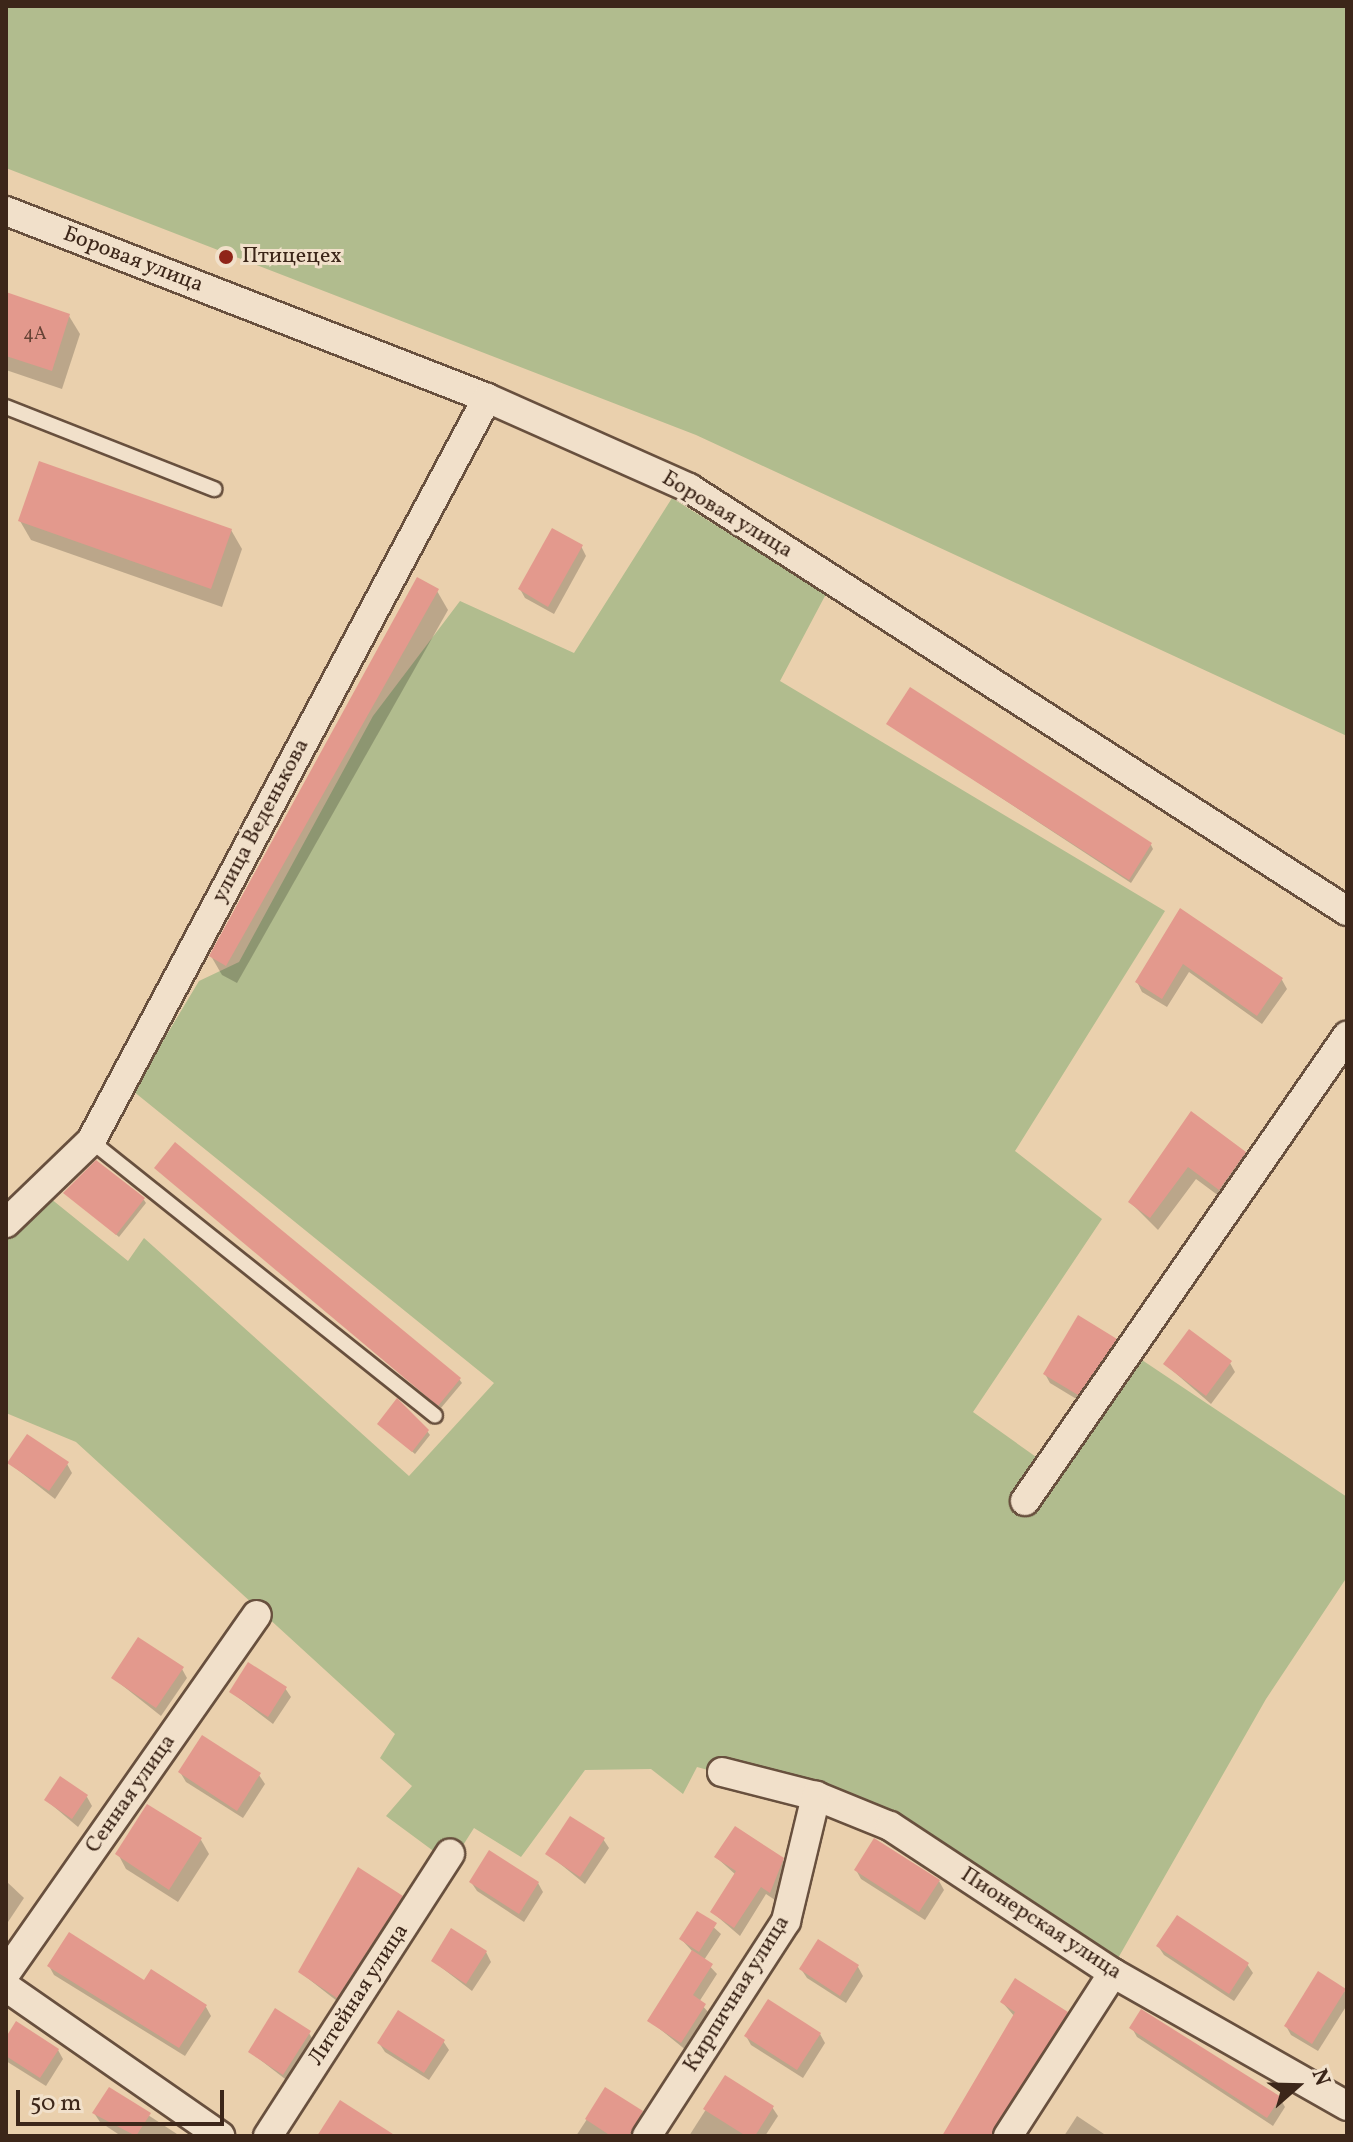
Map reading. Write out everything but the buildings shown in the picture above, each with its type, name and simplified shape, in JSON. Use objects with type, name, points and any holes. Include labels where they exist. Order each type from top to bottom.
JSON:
[{"type":"street","name":"Боровая улица","points":[[6,211],[487,398],[689,488],[1347,911]]},
{"type":"street","name":"улица Веденькова","points":[[6,1223],[91,1141],[487,398]]},
{"type":"street","points":[[1025,1501],[1347,1036]]},
{"type":"street","name":"Сенная улица","points":[[6,1973],[257,1615]]},
{"type":"street","name":"Пионерская улица","points":[[722,1772],[816,1796],[890,1826],[1113,1973],[1347,2106]]},
{"type":"street","name":"Кирпичная улица","points":[[647,2136],[786,1921],[816,1796]]},
{"type":"street","name":"Литейная улица","points":[[268,2136],[450,1854]]},
{"type":"street","points":[[1008,2136],[1113,1973]]},
{"type":"street","points":[[6,1987],[220,2136]]},
{"type":"lane","points":[[6,407],[214,489]]},
{"type":"lane","points":[[91,1141],[435,1416]]},
{"type":"green space","points":[[6,6],[1347,6],[1347,736],[696,435],[6,168]]},
{"type":"green space","points":[[672,498],[826,594],[780,681],[1165,911],[1015,1151],[1102,1219],[973,1412],[1046,1464],[1136,1356],[1347,1497],[1347,1577],[1266,1699],[1113,1967],[897,1822],[697,1767],[683,1794],[651,1769],[585,1770],[521,1857],[474,1828],[451,1864],[386,1816],[412,1786],[380,1758],[395,1734],[76,1442],[6,1413],[6,1241],[45,1194],[128,1261],[144,1238],[409,1476],[494,1383],[133,1091],[199,981],[239,962],[373,716],[460,601],[574,653]]},
{"type":"place","name":"Птицецех","points":[[226,257]]}]
